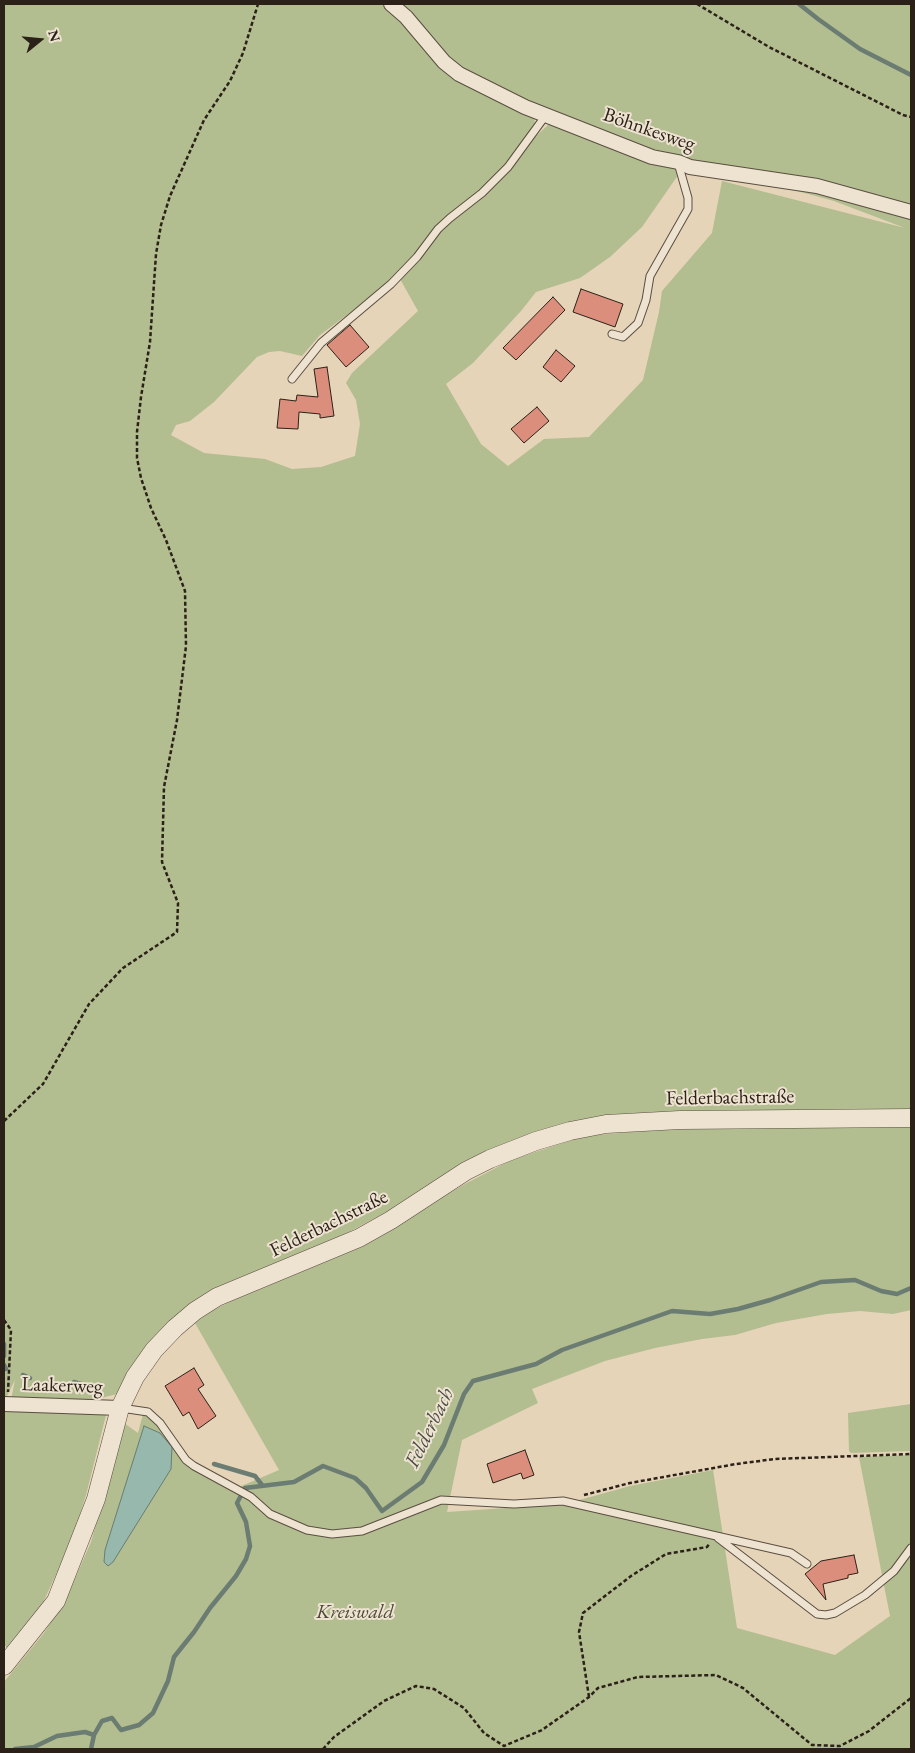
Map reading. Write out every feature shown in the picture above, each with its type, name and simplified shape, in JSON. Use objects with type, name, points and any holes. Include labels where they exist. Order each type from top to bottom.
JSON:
[{"type":"street","name":"Böhnkesweg","points":[[391,4],[406,17],[444,62],[459,74],[525,107],[652,157],[678,162],[690,167],[817,186],[911,212]]},
{"type":"street","name":"Felderbachstraße","points":[[4,1666],[56,1601],[96,1500],[120,1408],[135,1377],[154,1350],[195,1311],[217,1297],[359,1238],[391,1220],[466,1171],[509,1151],[570,1131],[606,1124],[680,1120],[911,1118]]},
{"type":"street","name":"Laakerweg","points":[[5,1404],[120,1408]]},
{"type":"lane","name":"Böhnkesweg","points":[[401,4],[406,17]]},
{"type":"lane","points":[[292,379],[321,342],[391,284],[417,257],[438,229],[482,194],[508,168],[546,115]]},
{"type":"lane","points":[[612,334],[622,337],[638,323],[646,300],[650,276],[688,209],[688,198],[678,162]]},
{"type":"lane","points":[[120,1408],[148,1412],[160,1423],[186,1460],[194,1466],[251,1498],[270,1514],[307,1530],[332,1534],[362,1530],[441,1500],[514,1504],[563,1501],[791,1554],[807,1564]]},
{"type":"lane","points":[[715,1536],[817,1614],[826,1615],[835,1613],[865,1595],[894,1571],[911,1548]]},
{"type":"path","points":[[4,1121],[43,1084],[89,1004],[123,968],[177,932],[178,902],[162,862],[164,787],[178,720],[186,646],[185,591],[166,540],[151,508],[141,478],[137,458],[141,397],[150,342],[156,254],[161,225],[170,196],[204,120],[230,81],[243,53],[258,4]]},
{"type":"path","points":[[697,4],[769,47],[903,115],[911,117]]},
{"type":"path","points":[[4,1320],[12,1330],[5,1404]]},
{"type":"path","points":[[563,1501],[630,1483],[736,1464],[813,1457],[911,1454]]},
{"type":"path","points":[[589,1697],[579,1632],[583,1612],[631,1576],[666,1554],[707,1548],[715,1536]]},
{"type":"path","points":[[323,1749],[334,1737],[384,1702],[416,1686],[434,1688],[464,1708],[484,1733],[504,1746],[542,1730],[589,1697],[598,1688],[638,1677],[716,1675],[743,1688],[812,1745],[840,1746],[869,1731],[911,1698]]},
{"type":"green space","points":[[4,4],[388,4],[404,18],[443,64],[459,77],[525,109],[534,117],[535,124],[531,132],[500,172],[483,189],[439,223],[413,258],[398,274],[320,335],[302,356],[280,351],[269,352],[257,357],[214,402],[190,421],[176,425],[171,435],[204,453],[265,459],[292,469],[321,467],[355,456],[360,424],[356,400],[346,383],[352,373],[418,311],[400,279],[442,228],[486,194],[511,169],[534,138],[548,125],[559,125],[652,159],[677,164],[683,168],[642,227],[610,257],[580,278],[536,292],[473,363],[446,384],[481,444],[508,466],[544,439],[589,437],[643,380],[662,291],[712,233],[722,181],[905,228],[834,201],[690,162],[654,155],[526,105],[461,72],[447,60],[394,4],[911,4],[911,1112],[598,1116],[532,1133],[476,1157],[445,1174],[386,1212],[345,1234],[212,1291],[176,1316],[149,1346],[117,1394],[97,1399],[11,1400],[15,1380],[4,1402]]},
{"type":"green space","name":"Kreiswald","points":[[911,1124],[911,1310],[893,1314],[860,1311],[827,1314],[776,1323],[735,1335],[655,1348],[605,1361],[532,1389],[538,1403],[462,1440],[447,1512],[565,1504],[630,1486],[713,1470],[737,1628],[835,1655],[890,1616],[859,1457],[911,1455],[911,1749],[4,1749],[4,1682],[44,1633],[66,1599],[91,1542],[124,1423],[138,1433],[143,1414],[155,1421],[186,1464],[232,1490],[279,1470],[195,1323],[210,1312],[244,1294],[371,1238],[511,1160],[584,1136],[677,1128]]},
{"type":"green space","points":[[911,1404],[911,1451],[851,1453],[849,1451],[848,1413]]},
{"type":"green space","points":[[4,1409],[107,1411],[86,1495],[72,1540],[40,1609],[7,1648],[4,1645]]},
{"type":"water","points":[[144,1426],[160,1433],[172,1447],[171,1469],[113,1562],[108,1566],[104,1562],[105,1550]]},
{"type":"building","points":[[581,289],[623,304],[615,327],[573,312]]},
{"type":"building","points":[[553,297],[565,310],[516,360],[503,348]]},
{"type":"building","points":[[350,325],[369,347],[346,367],[327,345]]},
{"type":"building","points":[[556,350],[575,366],[561,382],[543,367]]},
{"type":"building","points":[[327,367],[334,416],[320,418],[320,414],[299,412],[298,429],[277,428],[280,399],[296,401],[297,395],[318,397],[314,369]]},
{"type":"building","points":[[537,407],[549,421],[524,443],[511,429]]},
{"type":"building","points":[[194,1368],[204,1385],[198,1389],[216,1416],[198,1429],[189,1412],[183,1416],[165,1386]]},
{"type":"building","points":[[525,1450],[534,1475],[523,1479],[521,1473],[493,1483],[487,1464]]},
{"type":"building","points":[[854,1555],[858,1573],[848,1575],[848,1578],[823,1584],[826,1600],[805,1574],[821,1561]]},
{"type":"waterway","points":[[799,4],[860,49],[911,75]]},
{"type":"waterway","name":"Felderbach","points":[[91,1749],[94,1735],[102,1721],[112,1718],[121,1730],[139,1725],[153,1713],[168,1681],[174,1657],[236,1576],[246,1559],[250,1546],[246,1522],[237,1503],[245,1488],[294,1482],[323,1466],[355,1478],[366,1488],[382,1511],[422,1482],[444,1445],[464,1394],[473,1381],[536,1364],[562,1350],[672,1311],[710,1314],[738,1309],[821,1282],[855,1280],[881,1291],[897,1294],[911,1288]]},
{"type":"waterway","points":[[4,1344],[4,1356]]},
{"type":"waterway","points":[[4,1365],[6,1369]]},
{"type":"waterway","points":[[23,1375],[30,1378]]},
{"type":"waterway","points":[[74,1382],[94,1388]]},
{"type":"waterway","points":[[214,1464],[255,1476],[262,1485]]},
{"type":"waterway","points":[[15,1749],[34,1747],[57,1736],[85,1732],[94,1735]]}]
